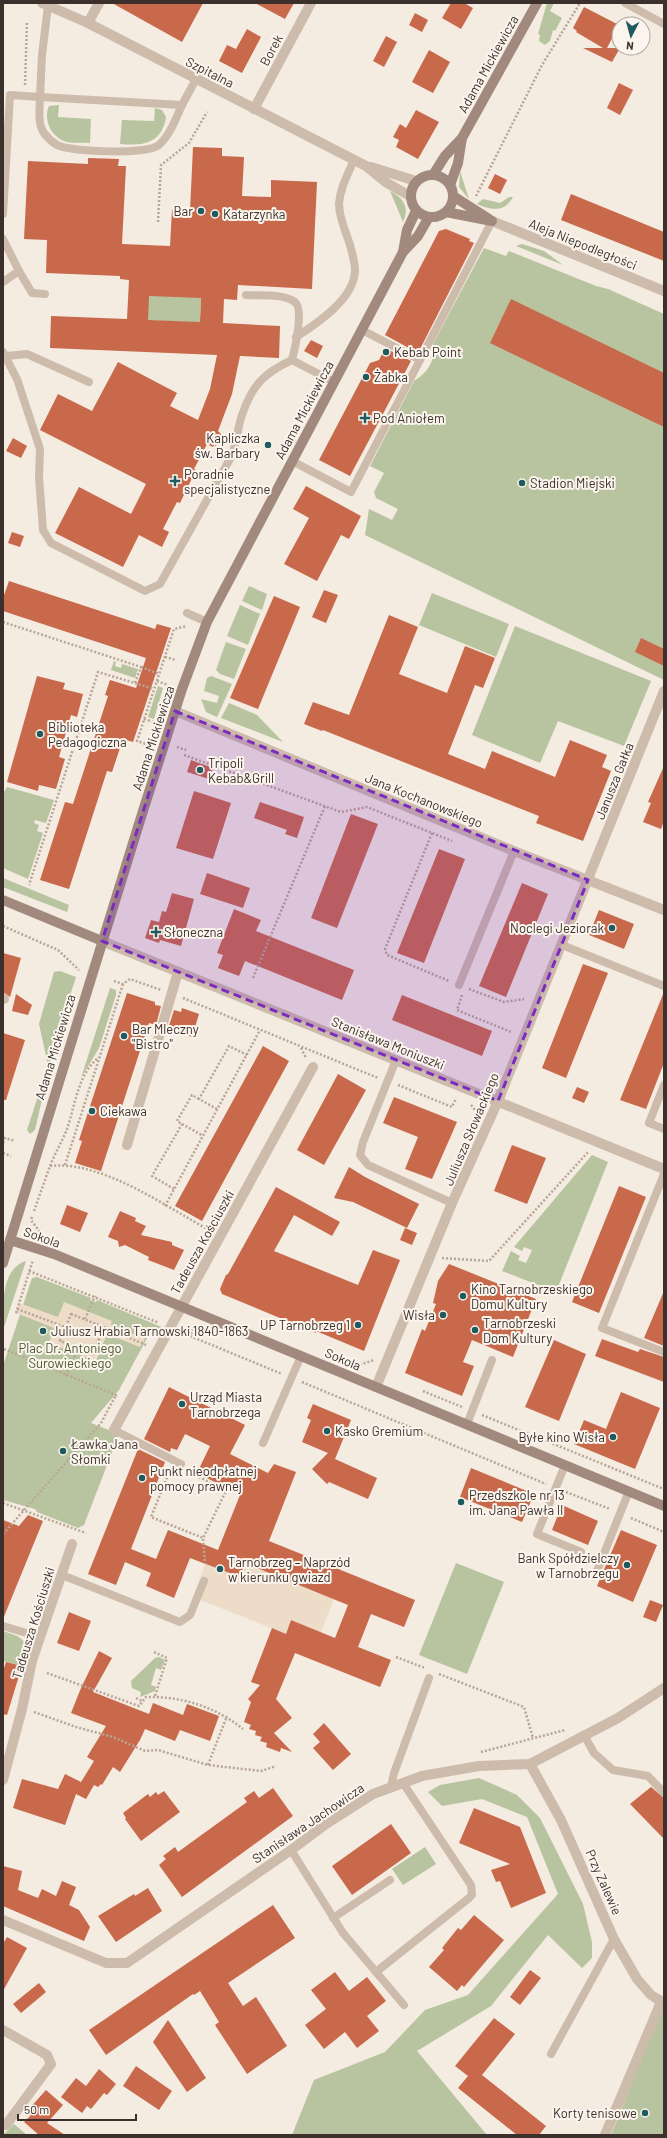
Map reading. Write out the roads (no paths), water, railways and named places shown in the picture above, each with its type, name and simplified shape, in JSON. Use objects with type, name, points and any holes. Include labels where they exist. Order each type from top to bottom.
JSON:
[{"type":"street","points":[[88,24],[98,3]]},
{"type":"street","name":"Borek","points":[[254,109],[310,3]]},
{"type":"street","name":"Adama Mickiewicza","points":[[433,175],[445,156],[462,138],[537,3]]},
{"type":"street","name":"Szpitalna","points":[[45,4],[88,24],[366,166],[416,181]]},
{"type":"street","name":"Adama Mickiewicza","points":[[450,185],[458,163],[462,138]]},
{"type":"street","name":"Szpitalna","points":[[366,166],[388,183],[410,196]]},
{"type":"street","points":[[433,175],[443,178],[450,185],[453,196],[450,207],[446,212],[441,215],[429,217],[416,211],[410,196],[416,181],[424,176],[433,175]]},
{"type":"street","name":"Aleja Niepodległości","points":[[453,196],[492,222]]},
{"type":"street","name":"Adama Mickiewicza","points":[[403,252],[407,230],[416,211]]},
{"type":"street","name":"Aleja Niepodległości","points":[[446,212],[492,222],[664,291]]},
{"type":"street","name":"Adama Mickiewicza","points":[[3,1263],[102,941],[175,712],[207,622],[403,252],[418,236],[429,217]]},
{"type":"street","name":"Janusza Gałka","points":[[588,880],[664,692]]},
{"type":"street","name":"Jana Kochanowskiego","points":[[175,712],[514,851],[664,910]]},
{"type":"street","name":"Juliusza Słowackiego","points":[[376,1387],[452,1203],[498,1101],[588,880]]},
{"type":"street","points":[[3,900],[102,941]]},
{"type":"street","name":"Stanisława Moniuszki","points":[[102,941],[664,1169]]},
{"type":"street","points":[[127,1144],[178,972]]},
{"type":"street","name":"Tadeusza Kościuszki","points":[[114,1430],[313,1067]]},
{"type":"street","name":"Sokola","points":[[10,1240],[54,1254],[664,1506]]},
{"type":"street","name":"Tadeusza Kościuszki","points":[[3,1780],[22,1709],[32,1662],[72,1544]]},
{"type":"street","name":"Stanisława Jachowicza","points":[[3,1920],[106,1963],[127,1964],[292,1850],[326,1824],[367,1798],[391,1787],[422,1776],[479,1766],[530,1764],[618,1718],[664,1688]]},
{"type":"street","name":"Przy Zalewie","points":[[530,1764],[561,1820],[614,1939],[637,1979],[651,1996],[662,2002]]},
{"type":"street","points":[[605,2135],[662,2002]]},
{"type":"street","points":[[3,2030],[47,2055],[51,2064],[6,2125],[3,2125]]},
{"type":"lane","points":[[625,3],[664,24]]},
{"type":"lane","points":[[45,4],[40,120],[44,133],[58,145],[77,149],[136,151],[153,149],[165,138],[196,79]]},
{"type":"lane","points":[[3,214],[6,94],[182,105]]},
{"type":"lane","points":[[296,337],[330,313],[348,291],[353,280],[354,262],[339,204],[343,185],[354,160]]},
{"type":"lane","points":[[292,461],[351,492],[492,222]]},
{"type":"lane","points":[[3,239],[19,271],[32,292],[45,294]]},
{"type":"lane","points":[[3,282],[19,271]]},
{"type":"lane","points":[[246,295],[284,298],[295,302],[298,307],[299,315],[292,360]]},
{"type":"lane","points":[[362,330],[420,360]]},
{"type":"lane","points":[[88,382],[27,354],[4,354],[17,379],[40,449],[39,477],[43,530],[47,538],[51,544],[145,591],[160,584],[231,457],[236,447],[242,415],[258,382],[275,368],[292,360]]},
{"type":"lane","points":[[292,360],[334,382]]},
{"type":"lane","points":[[187,612],[207,622]]},
{"type":"lane","points":[[462,986],[514,851]]},
{"type":"lane","points":[[562,945],[664,986]]},
{"type":"lane","points":[[396,1060],[363,1142],[360,1155],[368,1165],[452,1203]]},
{"type":"lane","points":[[664,1085],[649,1123],[664,1128]]},
{"type":"lane","points":[[664,1174],[602,1328],[664,1352]]},
{"type":"lane","points":[[263,1443],[301,1356]]},
{"type":"lane","points":[[467,1424],[492,1360]]},
{"type":"lane","points":[[114,1430],[182,1464]]},
{"type":"lane","points":[[565,1465],[537,1534],[581,1552]]},
{"type":"lane","points":[[597,1571],[629,1491]]},
{"type":"lane","points":[[62,1575],[180,1622],[190,1616],[204,1581]]},
{"type":"lane","points":[[3,1626],[40,1637]]},
{"type":"lane","points":[[391,1787],[394,1773],[429,1678]]},
{"type":"lane","points":[[584,1735],[594,1753],[613,1770],[648,1776],[664,1793]]},
{"type":"lane","points":[[376,1972],[469,1898],[473,1890],[403,1783]]},
{"type":"lane","points":[[292,1850],[333,1918],[404,2005]]},
{"type":"lane","points":[[333,1918],[390,1880]]},
{"type":"lane","points":[[551,2054],[614,1939]]},
{"type":"place","name":"Bar","points":[[201,211]]},
{"type":"place","name":"Katarzynka","points":[[215,214]]},
{"type":"place","name":"Kebab Point","points":[[386,352]]},
{"type":"place","name":"Żabka","points":[[366,377]]},
{"type":"place","name":"Pod Aniołem","points":[[365,418]]},
{"type":"place","name":"Kapliczka św. Barbary","points":[[268,445]]},
{"type":"place","name":"Poradnie specjalistyczne","points":[[175,481]]},
{"type":"place","name":"Stadion Miejski","points":[[522,483]]},
{"type":"place","name":"Biblioteka Pedagogiczna","points":[[40,734]]},
{"type":"place","name":"Tripoli Kebab&Grill","points":[[200,770]]},
{"type":"place","name":"Noclegi Jeziorak","points":[[612,928]]},
{"type":"place","name":"Słoneczna","points":[[156,932]]},
{"type":"place","name":"Bar Mleczny \"Bistro\"","points":[[124,1036]]},
{"type":"place","name":"Ciekawa","points":[[92,1111]]},
{"type":"place","name":"Kino Tarnobrzeskiego Domu Kultury","points":[[463,1296]]},
{"type":"place","name":"Wisła","points":[[443,1315]]},
{"type":"place","name":"UP Tarnobrzeg 1","points":[[358,1325]]},
{"type":"place","name":"Tarnobrzeski Dom Kultury","points":[[475,1330]]},
{"type":"place","name":"Juliusz Hrabia Tarnowski 1840-1863","points":[[43,1331]]},
{"type":"place","name":"Urząd Miasta Tarnobrzega","points":[[182,1404]]},
{"type":"place","name":"Kasko Gremium","points":[[327,1431]]},
{"type":"place","name":"Byłe kino Wisła","points":[[613,1437]]},
{"type":"place","name":"Ławka Jana Słomki","points":[[63,1451]]},
{"type":"place","name":"Punkt nieodpłatnej pomocy prawnej","points":[[142,1478]]},
{"type":"place","name":"Przedszkole nr 13 im. Jana Pawła II","points":[[461,1502]]},
{"type":"place","name":"Bank Spółdzielczy w Tarnobrzegu","points":[[627,1565]]},
{"type":"place","name":"Tarnobrzeg – Naprzód w kierunku gwiazd","points":[[220,1569]]},
{"type":"place","name":"Korty tenisowe","points":[[645,2113]]},
{"type":"park label","name":"Plac Dr. Antoniego Surowieckiego","points":[[70,1356]]}]
